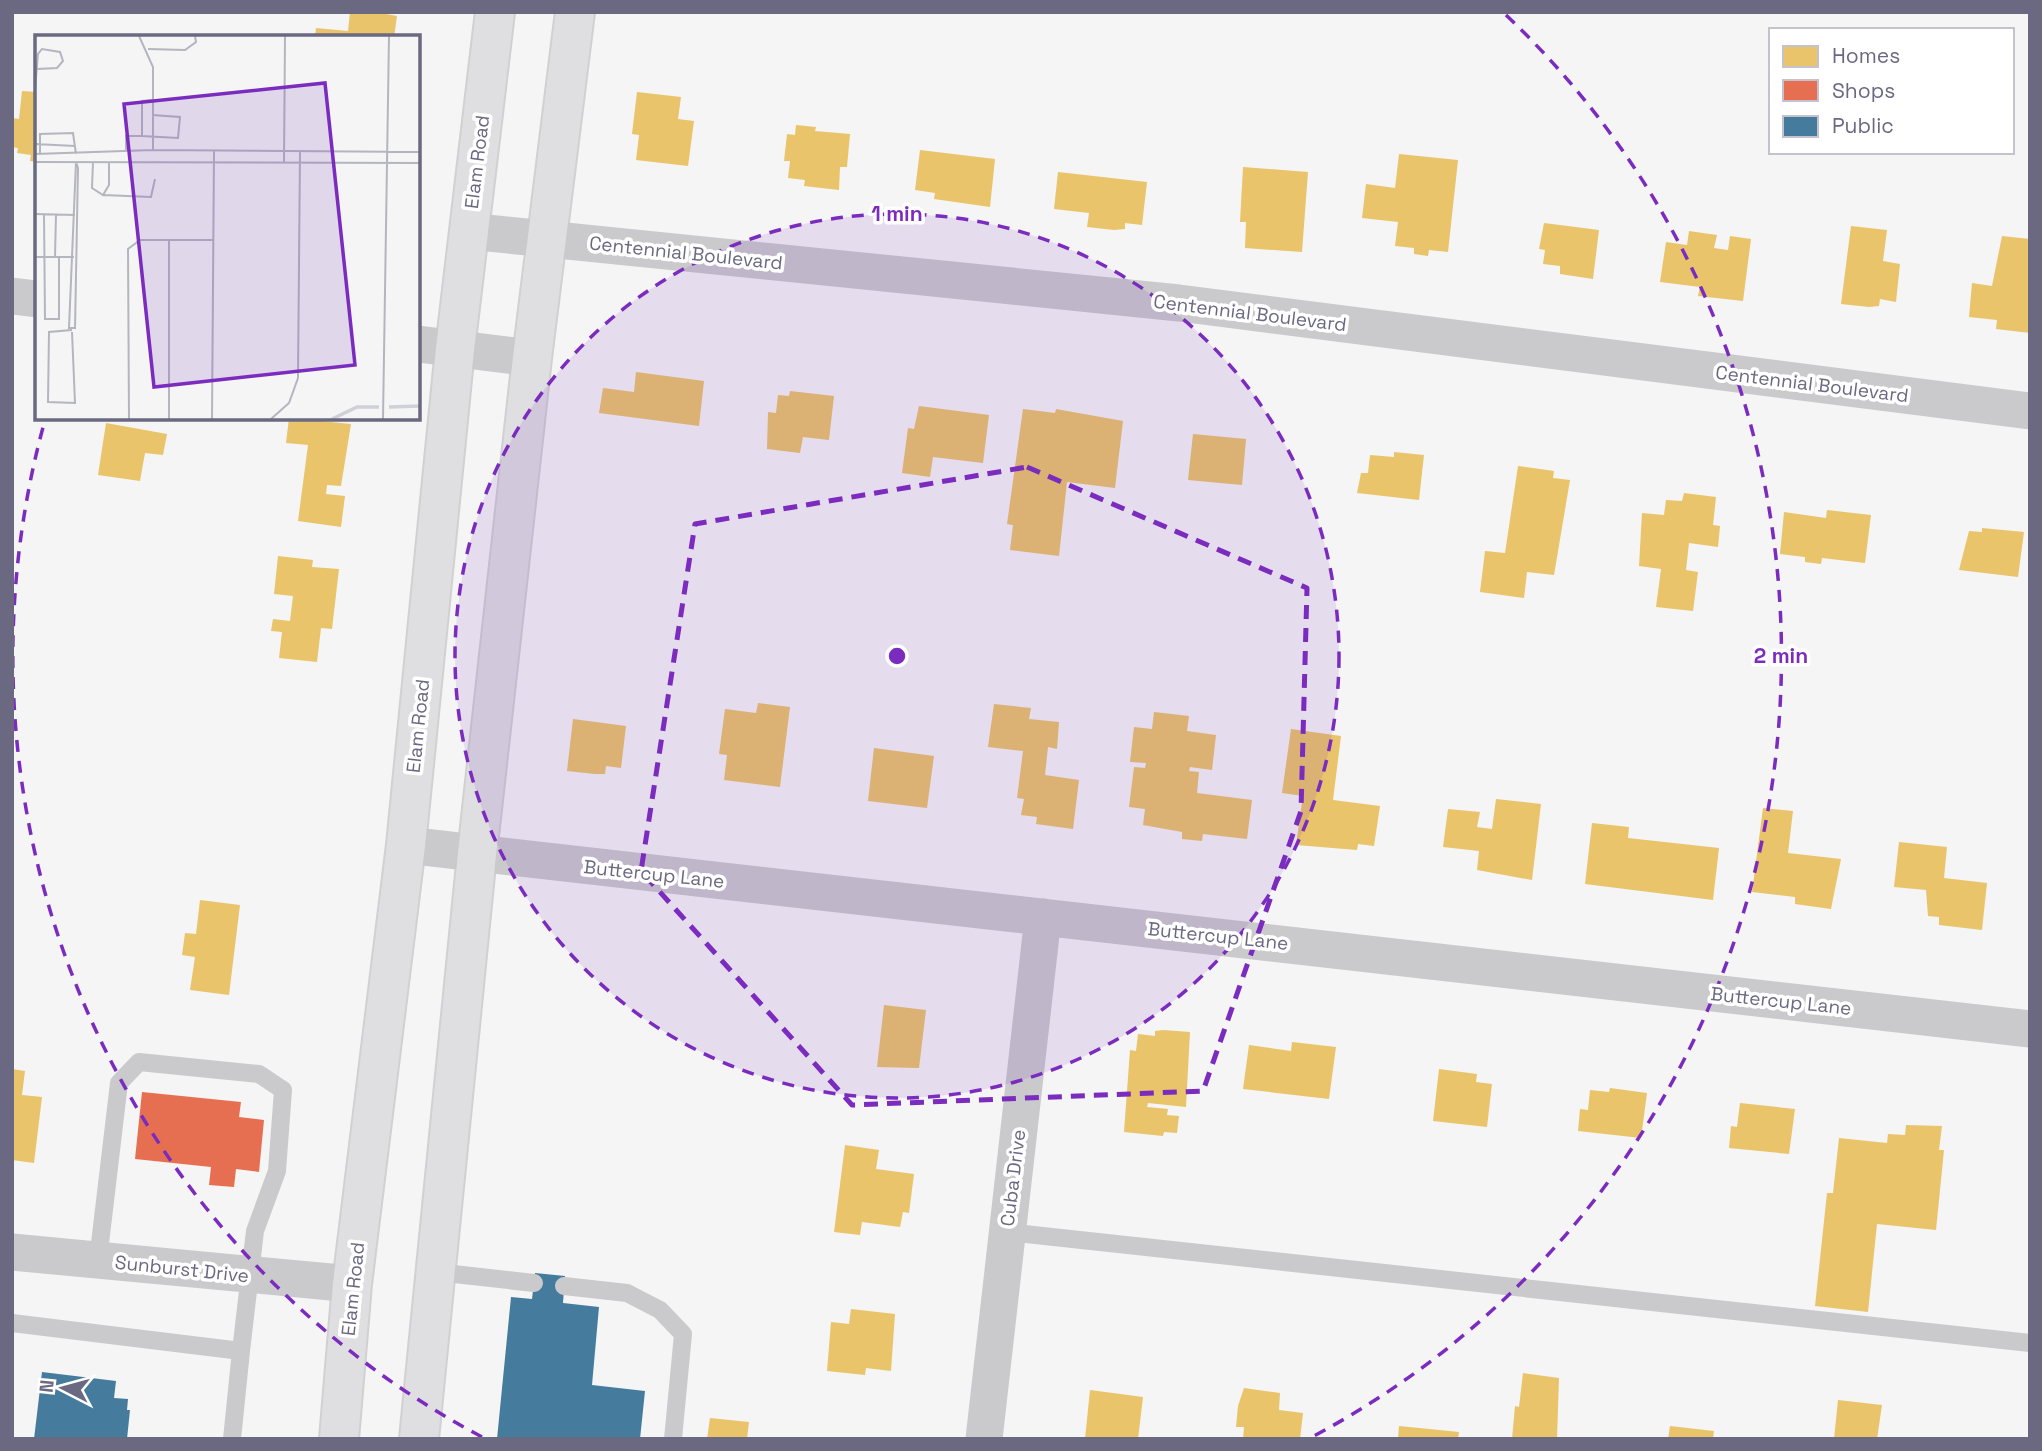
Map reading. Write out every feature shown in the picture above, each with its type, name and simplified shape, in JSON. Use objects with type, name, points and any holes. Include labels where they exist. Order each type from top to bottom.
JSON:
[{"type":"main road","name":"Elam Road","points":[[339,1439],[352,1284],[406,845],[436,347],[468,231],[495,12]]},
{"type":"main road","points":[[419,1439],[477,854],[532,358],[575,12]]},
{"type":"street","name":"Centennial Boulevard","points":[[468,231],[1179,303],[2030,411]]},
{"type":"street","points":[[12,296],[35,299]]},
{"type":"street","points":[[436,347],[532,358]]},
{"type":"street","name":"Buttercup Lane","points":[[406,845],[2030,1029]]},
{"type":"street","name":"Cuba Drive","points":[[984,1439],[1043,917]]},
{"type":"street","name":"Sunburst Drive","points":[[12,1252],[352,1284]]},
{"type":"lane","points":[[98,1260],[119,1083],[139,1062],[259,1074],[284,1090],[277,1171],[255,1231],[248,1276],[232,1439]]},
{"type":"lane","points":[[1007,1232],[2030,1343]]},
{"type":"lane","points":[[436,1272],[534,1283]]},
{"type":"lane","points":[[564,1286],[626,1293],[660,1310],[683,1334],[673,1439]]},
{"type":"lane","points":[[12,1323],[241,1351]]},
{"type":"highlighted area","points":[[1027,467],[1307,588],[1301,811],[1203,1091],[852,1105],[641,871],[695,524]]},
{"type":"building: Homes","points":[[350,12],[376,12],[397,16],[394,35],[315,35],[316,28],[348,31]]},
{"type":"building: Homes","points":[[22,91],[35,92],[35,162],[30,161],[31,155],[17,153],[18,148],[12,147],[12,118],[19,119]]},
{"type":"building: Homes","points":[[637,92],[681,97],[678,119],[694,121],[688,166],[636,160],[639,135],[632,134]]},
{"type":"building: Homes","points":[[796,125],[816,127],[815,131],[850,134],[847,167],[840,167],[839,190],[804,186],[805,180],[788,178],[790,161],[784,161],[787,134],[795,135]]},
{"type":"building: Homes","points":[[920,150],[995,159],[990,207],[934,199],[935,193],[915,190]]},
{"type":"building: Homes","points":[[1399,154],[1458,160],[1448,252],[1429,250],[1428,256],[1414,254],[1414,248],[1395,246],[1398,222],[1362,218],[1366,184],[1395,188]]},
{"type":"building: Homes","points":[[1243,167],[1308,172],[1302,252],[1245,248],[1246,222],[1240,222]]},
{"type":"building: Homes","points":[[1058,172],[1147,182],[1142,225],[1125,223],[1125,229],[1114,230],[1087,227],[1089,213],[1054,209]]},
{"type":"building: Homes","points":[[1544,223],[1599,230],[1593,279],[1560,274],[1560,266],[1543,264],[1545,250],[1539,249]]},
{"type":"building: Homes","points":[[1851,226],[1887,230],[1883,261],[1900,264],[1896,302],[1880,299],[1879,306],[1869,307],[1841,304]]},
{"type":"building: Homes","points":[[1689,231],[1717,235],[1714,248],[1728,250],[1730,236],[1751,239],[1743,301],[1698,296],[1700,287],[1660,282],[1666,242],[1687,245]]},
{"type":"building: Homes","points":[[2002,236],[2030,239],[2030,333],[1996,329],[1997,320],[1969,317],[1972,283],[1992,286]]},
{"type":"building: Homes","points":[[636,372],[704,381],[699,426],[599,413],[603,388],[634,392]]},
{"type":"building: Homes","points":[[790,391],[834,396],[829,440],[803,437],[800,453],[767,449],[768,412],[776,413],[778,395],[789,396]]},
{"type":"building: Homes","points":[[919,406],[989,415],[983,463],[933,457],[930,477],[902,473],[908,428],[914,429]]},
{"type":"building: Homes","points":[[1023,409],[1055,413],[1056,409],[1123,421],[1115,488],[1067,482],[1059,556],[1010,550],[1013,525],[1007,524]]},
{"type":"building: Homes","points":[[289,420],[351,424],[341,486],[327,485],[326,494],[345,496],[341,527],[298,521],[308,445],[286,443]]},
{"type":"building: Homes","points":[[106,423],[167,434],[163,455],[145,453],[140,481],[98,475]]},
{"type":"building: Homes","points":[[1193,434],[1246,439],[1242,485],[1188,480]]},
{"type":"building: Homes","points":[[1394,452],[1424,455],[1419,500],[1357,493],[1361,473],[1368,473],[1370,455],[1394,457]]},
{"type":"building: Homes","points":[[1518,466],[1554,471],[1553,478],[1570,480],[1554,575],[1527,572],[1524,598],[1480,592],[1485,551],[1505,553]]},
{"type":"building: Homes","points":[[1684,493],[1716,497],[1713,525],[1720,526],[1718,547],[1689,543],[1686,570],[1698,572],[1693,611],[1656,607],[1661,569],[1639,566],[1642,513],[1664,515],[1666,500],[1682,501]]},
{"type":"building: Homes","points":[[1827,510],[1871,515],[1865,563],[1822,558],[1821,564],[1805,562],[1805,557],[1780,554],[1784,512],[1826,518]]},
{"type":"building: Homes","points":[[1982,528],[2024,532],[2018,577],[1959,570],[1969,531],[1982,532]]},
{"type":"building: Homes","points":[[278,556],[313,560],[312,567],[339,569],[332,629],[321,628],[317,662],[279,658],[282,632],[271,631],[273,619],[290,621],[293,596],[274,594]]},
{"type":"building: Homes","points":[[758,703],[790,707],[780,787],[724,780],[727,755],[719,754],[725,709],[756,713]]},
{"type":"building: Homes","points":[[994,704],[1031,708],[1029,719],[1059,722],[1057,749],[1048,747],[1045,775],[1079,780],[1073,829],[1036,824],[1037,817],[1021,815],[1024,799],[1017,798],[1023,751],[988,747]]},
{"type":"building: Homes","points":[[1154,712],[1189,716],[1187,731],[1216,735],[1212,770],[1190,767],[1189,771],[1199,772],[1197,793],[1252,800],[1247,839],[1203,834],[1202,841],[1182,839],[1182,832],[1143,825],[1145,809],[1129,807],[1134,767],[1145,768],[1146,763],[1130,762],[1134,727],[1152,729]]},
{"type":"building: Homes","points":[[573,719],[626,726],[621,768],[606,766],[605,774],[567,771]]},
{"type":"building: Homes","points":[[1291,729],[1341,736],[1333,800],[1380,806],[1374,846],[1358,844],[1357,850],[1296,845],[1303,796],[1282,793]]},
{"type":"building: Homes","points":[[874,748],[934,756],[927,808],[868,801]]},
{"type":"building: Homes","points":[[1496,799],[1541,804],[1532,880],[1477,870],[1479,851],[1443,847],[1448,809],[1480,812],[1477,827],[1492,829]]},
{"type":"building: Homes","points":[[1763,808],[1793,811],[1788,853],[1841,859],[1831,909],[1795,904],[1795,897],[1752,892]]},
{"type":"building: Homes","points":[[1592,823],[1629,827],[1628,838],[1719,848],[1713,900],[1585,884]]},
{"type":"building: Homes","points":[[1899,842],[1947,847],[1944,878],[1987,883],[1982,930],[1939,925],[1939,917],[1928,916],[1926,890],[1894,887]]},
{"type":"building: Homes","points":[[200,900],[240,905],[229,995],[190,990],[195,957],[182,955],[185,933],[196,934]]},
{"type":"building: Homes","points":[[884,1005],[926,1010],[919,1068],[877,1067]]},
{"type":"building: Homes","points":[[1155,1031],[1190,1032],[1186,1107],[1148,1103],[1147,1107],[1168,1109],[1167,1115],[1179,1116],[1177,1133],[1164,1132],[1163,1136],[1124,1132],[1130,1050],[1136,1051],[1138,1034],[1155,1036]]},
{"type":"building: Homes","points":[[1292,1042],[1336,1047],[1329,1099],[1243,1089],[1249,1045],[1291,1051]]},
{"type":"building: Homes","points":[[12,1069],[25,1071],[22,1095],[42,1097],[34,1163],[12,1160]]},
{"type":"building: Homes","points":[[1439,1069],[1477,1074],[1476,1082],[1492,1084],[1487,1127],[1433,1121]]},
{"type":"building: Homes","points":[[1610,1088],[1647,1093],[1641,1138],[1578,1131],[1580,1109],[1588,1110],[1590,1090],[1609,1092]]},
{"type":"building: Homes","points":[[1740,1103],[1795,1109],[1789,1154],[1729,1148],[1731,1126],[1737,1127]]},
{"type":"building: Homes","points":[[1906,1125],[1942,1126],[1939,1150],[1944,1150],[1936,1230],[1877,1224],[1868,1312],[1815,1306],[1827,1193],[1833,1193],[1839,1138],[1887,1143],[1888,1134],[1905,1135]]},
{"type":"building: Homes","points":[[845,1145],[879,1150],[876,1169],[914,1174],[909,1213],[903,1212],[900,1227],[862,1222],[860,1235],[834,1232]]},
{"type":"building: Homes","points":[[851,1309],[895,1314],[891,1371],[866,1368],[865,1375],[827,1371],[831,1322],[849,1324]]},
{"type":"building: Homes","points":[[1523,1373],[1559,1378],[1557,1439],[1512,1439],[1515,1406],[1519,1407]]},
{"type":"building: Homes","points":[[1244,1388],[1280,1393],[1279,1410],[1303,1413],[1300,1439],[1243,1439],[1244,1427],[1236,1427],[1238,1406]]},
{"type":"building: Homes","points":[[1090,1390],[1143,1397],[1138,1439],[1085,1439]]},
{"type":"building: Homes","points":[[1838,1400],[1882,1405],[1877,1439],[1834,1439]]},
{"type":"building: Homes","points":[[710,1418],[749,1422],[747,1439],[707,1439]]},
{"type":"building: Homes","points":[[1399,1426],[1459,1432],[1458,1439],[1398,1439]]},
{"type":"building: Homes","points":[[1670,1426],[1714,1431],[1713,1439],[1668,1439]]},
{"type":"building: Shops","points":[[142,1092],[241,1102],[239,1117],[264,1120],[259,1172],[236,1169],[234,1187],[209,1185],[211,1167],[135,1159]]},
{"type":"building: Public","points":[[535,1273],[565,1276],[563,1303],[599,1307],[592,1385],[645,1391],[640,1439],[497,1439],[511,1297],[532,1299]]},
{"type":"building: Public","points":[[42,1372],[116,1381],[114,1398],[128,1399],[127,1410],[130,1410],[127,1439],[34,1439]]}]
